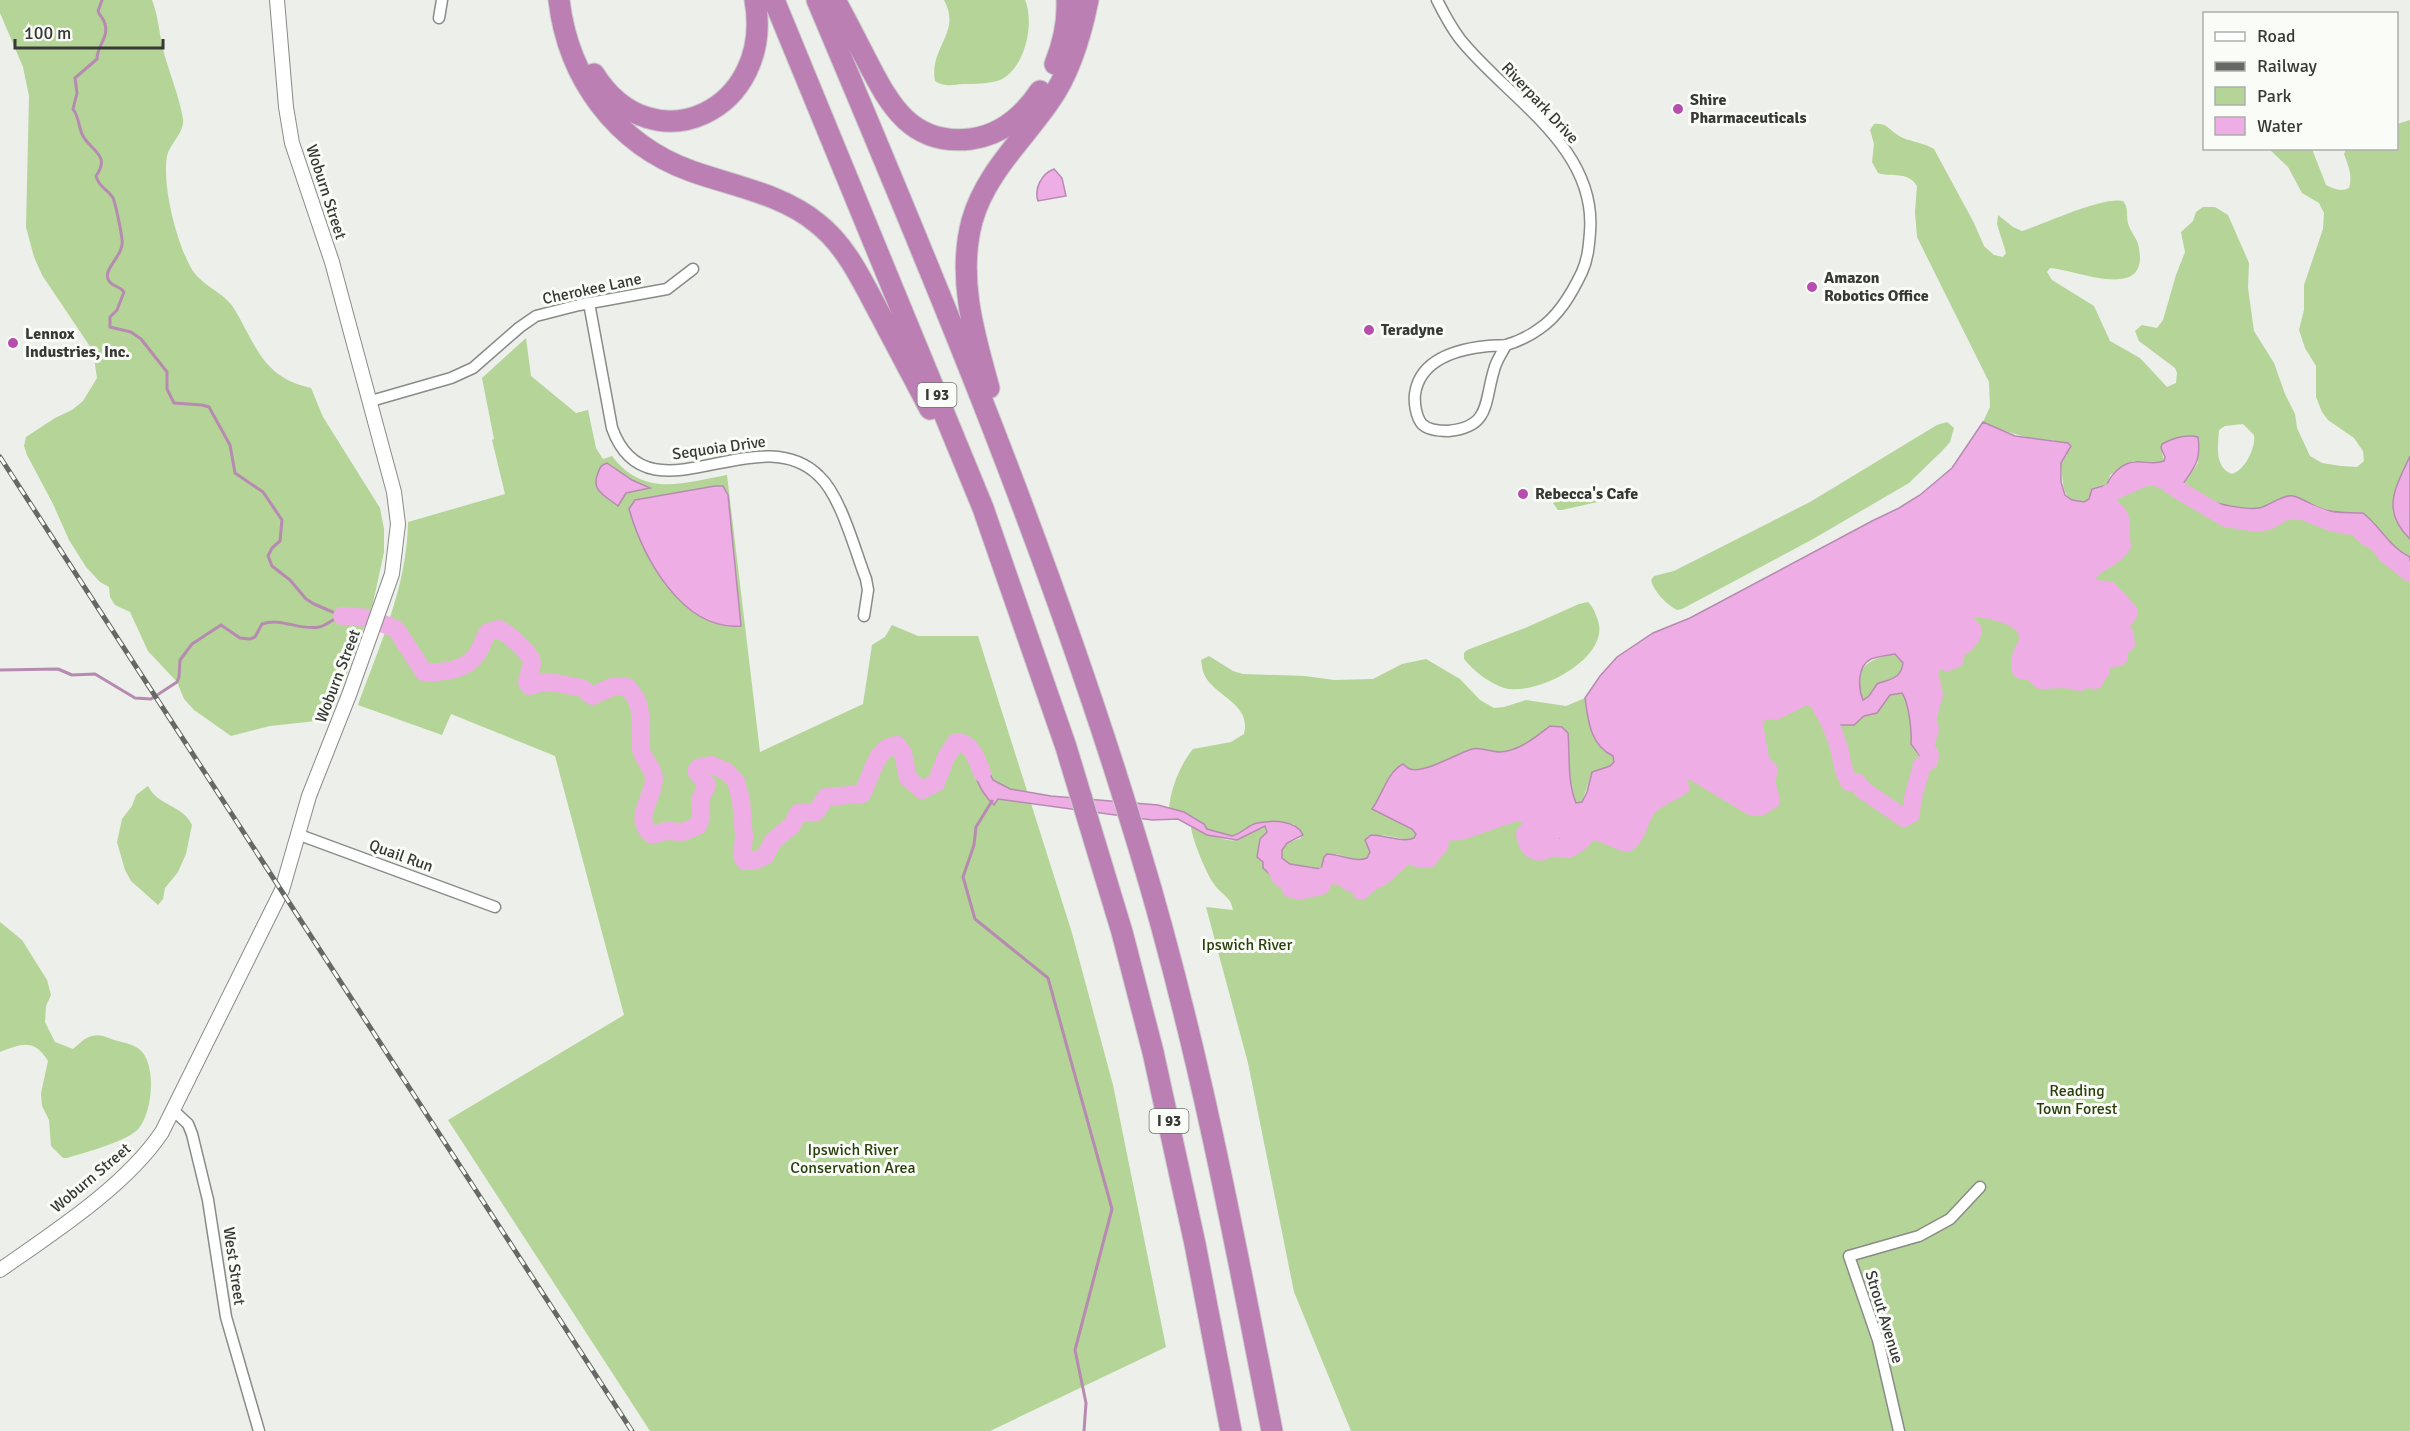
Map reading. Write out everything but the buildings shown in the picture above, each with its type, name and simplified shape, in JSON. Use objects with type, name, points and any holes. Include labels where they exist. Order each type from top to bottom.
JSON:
[{"type":"highway","points":[[559,0],[569,47],[580,75],[601,107],[630,136],[646,148],[679,166],[794,207],[817,222],[836,241],[872,300],[983,508]]},
{"type":"highway","points":[[571,0],[575,24],[585,55],[594,74],[609,94],[624,106],[640,114],[674,120],[697,116],[713,109],[732,95],[743,81],[751,66],[756,44],[758,19],[755,0]]},
{"type":"highway","name":"I 93","points":[[774,0],[983,508],[1036,657],[1084,806],[1122,932],[1155,1064],[1195,1244],[1231,1431]]},
{"type":"highway","name":"I 93","points":[[817,0],[890,173],[1020,495],[1089,688],[1128,810],[1169,956],[1214,1138],[1272,1431]]},
{"type":"highway","points":[[835,0],[882,90],[896,111],[903,119],[922,132],[954,140],[996,132],[1017,119],[1031,104],[1044,85],[1058,57],[1078,5]]},
{"type":"highway","points":[[1020,495],[971,320],[967,285],[969,236],[978,205],[990,181],[1051,100],[1061,81],[1077,41],[1078,5]]},
{"type":"street","name":"Woburn Street","points":[[0,1270],[128,1173],[156,1141],[282,890],[309,796],[381,609],[392,574],[398,524],[394,492],[332,262],[292,143],[286,106],[277,0]]},
{"type":"street","points":[[439,18],[442,0]]},
{"type":"street","name":"Riverpark Drive","points":[[1437,0],[1460,39],[1566,150],[1583,181],[1589,202],[1591,228],[1583,270],[1567,299],[1552,318],[1538,330],[1506,345],[1488,345],[1448,355],[1429,366],[1418,382],[1414,396],[1416,414],[1423,424],[1432,429],[1444,431],[1456,430],[1478,421],[1487,404],[1494,368],[1506,345]]},
{"type":"street","name":"Cherokee Lane","points":[[370,401],[463,373],[479,364],[520,327],[536,316],[589,303],[667,289],[693,269]]},
{"type":"street","name":"Sequoia Drive","points":[[589,303],[612,429],[627,454],[641,464],[663,471],[675,471],[768,455],[787,457],[809,467],[834,495],[866,579],[868,590],[864,616]]},
{"type":"street","name":"Quail Run","points":[[297,834],[495,907]]},
{"type":"street","name":"West Street","points":[[173,1110],[188,1124],[192,1134],[208,1200],[224,1304],[259,1431]]},
{"type":"street","name":"Strout Avenue","points":[[1899,1431],[1878,1340],[1849,1256],[1919,1236],[1950,1219],[1980,1187]]},
{"type":"green space","points":[[0,0],[152,0],[183,119],[182,128],[167,156],[166,168],[171,212],[185,255],[200,279],[225,298],[235,310],[256,349],[272,369],[282,377],[311,388],[323,417],[380,508],[384,529],[384,552],[373,603],[337,700],[330,717],[326,720],[270,726],[231,736],[194,710],[184,699],[177,682],[148,651],[130,612],[115,605],[110,597],[109,587],[100,582],[86,567],[69,540],[27,455],[24,446],[26,437],[83,401],[97,378],[93,351],[42,275],[34,257],[26,227],[29,96],[23,67],[0,13]]},
{"type":"green space","points":[[944,0],[1025,0],[1029,21],[1026,44],[1022,56],[1009,74],[1000,80],[981,84],[948,85],[935,81],[936,59],[949,22],[949,12]]},
{"type":"green space","points":[[2410,120],[2410,456],[2395,490],[2406,535],[2410,539],[2410,557],[2396,548],[2363,513],[2327,511],[2293,496],[2254,508],[2223,505],[2197,495],[2185,488],[2183,484],[2198,463],[2198,437],[2193,436],[2178,438],[2161,448],[2164,461],[2132,461],[2110,475],[2107,485],[2084,502],[2070,498],[2064,489],[2061,463],[2067,455],[2054,440],[2017,435],[1983,422],[1990,407],[1989,382],[1917,237],[1915,212],[1917,186],[1904,176],[1878,173],[1872,162],[1874,144],[1870,130],[1874,124],[1883,125],[1903,138],[1934,149],[1984,246],[1994,255],[2003,257],[2006,253],[1997,224],[1998,215],[2022,231],[2088,206],[2123,201],[2127,209],[2129,226],[2138,244],[2140,262],[2134,273],[2124,278],[2110,279],[2050,268],[2047,272],[2052,280],[2094,306],[2110,341],[2140,358],[2167,387],[2176,383],[2175,368],[2139,341],[2135,331],[2142,325],[2157,328],[2163,320],[2185,252],[2181,232],[2193,221],[2196,212],[2203,207],[2215,207],[2228,215],[2249,263],[2248,288],[2254,331],[2274,363],[2295,414],[2297,428],[2310,456],[2322,463],[2357,467],[2364,461],[2363,451],[2354,438],[2328,420],[2322,412],[2316,397],[2316,366],[2305,348],[2299,330],[2304,310],[2304,285],[2323,229],[2324,213],[2319,203],[2302,193],[2288,167],[2270,150],[2312,150],[2326,185],[2343,190],[2349,188],[2350,179],[2350,171],[2344,154],[2346,150],[2398,150],[2398,124]],"holes":[[[2243,424],[2254,435],[2249,458],[2237,472],[2232,474],[2222,467],[2218,455],[2219,430],[2225,426]]]},
{"type":"green space","name":"Ipswich River Conservation Area","points":[[526,338],[531,376],[576,413],[588,410],[596,448],[603,459],[612,456],[624,469],[637,478],[651,483],[680,484],[727,475],[760,752],[863,704],[872,645],[885,637],[892,625],[918,636],[978,636],[1072,933],[1113,1085],[1166,1347],[990,1431],[650,1431],[448,1120],[624,1015],[555,756],[451,714],[442,735],[358,705],[398,592],[408,522],[505,494],[492,440],[494,439],[482,378]]},
{"type":"green space","points":[[1947,422],[1954,428],[1950,442],[1909,483],[1813,539],[1682,609],[1677,610],[1655,589],[1651,580],[1654,576],[1674,571],[1810,502],[1937,425]]},
{"type":"green space","name":"Reading Town Forest","points":[[2148,476],[2164,480],[2226,518],[2248,523],[2268,521],[2285,511],[2294,510],[2342,525],[2357,527],[2410,573],[2410,1431],[1351,1431],[1294,1292],[1248,1063],[1206,907],[1233,910],[1228,899],[1211,879],[1197,848],[1191,827],[1232,840],[1240,839],[1266,827],[1263,868],[1275,879],[1281,878],[1289,881],[1290,888],[1294,881],[1315,887],[1322,883],[1325,876],[1341,875],[1351,880],[1348,876],[1352,870],[1359,875],[1365,890],[1374,879],[1384,875],[1406,856],[1411,854],[1415,857],[1443,832],[1475,826],[1519,811],[1537,820],[1563,842],[1580,842],[1589,831],[1596,830],[1616,841],[1640,827],[1651,806],[1680,787],[1678,778],[1683,767],[1690,767],[1700,776],[1760,807],[1771,800],[1766,781],[1769,770],[1761,763],[1753,719],[1757,711],[1768,708],[1775,711],[1813,694],[1825,710],[1864,716],[1877,713],[1890,695],[1902,693],[1910,718],[1911,744],[1925,747],[1930,729],[1927,720],[1934,694],[1929,673],[1933,658],[1947,662],[1956,650],[1965,644],[1966,624],[1963,617],[1968,608],[2007,614],[2024,625],[2027,642],[2020,655],[2026,671],[2032,672],[2041,680],[2065,679],[2080,682],[2081,675],[2086,672],[2097,674],[2101,671],[2101,661],[2118,657],[2115,625],[2125,619],[2129,612],[2109,590],[2094,589],[2089,585],[2086,575],[2094,564],[2119,550],[2117,512],[2107,505],[2109,493]]},
{"type":"green space","points":[[1610,489],[1611,499],[1562,510],[1558,510],[1553,503],[1562,499]]},
{"type":"green space","points":[[1588,602],[1596,616],[1599,633],[1594,647],[1569,671],[1552,680],[1518,689],[1504,688],[1482,676],[1464,659],[1464,653],[1467,650]]},
{"type":"green space","points":[[1895,654],[1903,663],[1902,669],[1896,676],[1876,686],[1863,700],[1859,681],[1864,667],[1877,659]]},
{"type":"green space","points":[[1209,656],[1233,671],[1243,674],[1305,676],[1334,680],[1373,679],[1402,664],[1426,659],[1460,679],[1480,700],[1494,708],[1526,700],[1566,706],[1585,698],[1596,739],[1613,756],[1614,762],[1610,766],[1592,772],[1582,802],[1576,804],[1567,766],[1569,748],[1550,726],[1527,743],[1507,751],[1472,749],[1424,769],[1416,770],[1409,769],[1402,764],[1392,772],[1372,809],[1412,829],[1416,834],[1414,838],[1409,840],[1382,835],[1367,858],[1361,861],[1337,854],[1324,857],[1322,869],[1290,864],[1282,858],[1282,850],[1287,843],[1301,838],[1294,824],[1275,821],[1260,823],[1232,836],[1206,829],[1195,818],[1169,808],[1177,777],[1193,749],[1231,742],[1244,734],[1245,723],[1237,707],[1209,682],[1204,674],[1201,660]]},
{"type":"green space","points":[[148,786],[158,798],[183,813],[192,825],[186,854],[178,872],[165,888],[163,899],[158,905],[131,881],[125,870],[117,842],[122,819],[132,806],[136,795]]},
{"type":"green space","points":[[0,922],[22,940],[47,980],[51,995],[46,1006],[45,1022],[55,1042],[73,1049],[95,1035],[133,1046],[143,1053],[150,1070],[151,1091],[147,1112],[134,1133],[105,1146],[67,1158],[63,1158],[51,1146],[49,1120],[42,1106],[41,1093],[48,1061],[38,1049],[27,1045],[0,1052]]},
{"type":"water","points":[[1054,169],[1062,178],[1066,196],[1038,201],[1037,192],[1040,182],[1045,174]]},
{"type":"water","points":[[1983,422],[2015,436],[2068,443],[2071,446],[2061,463],[2061,482],[2065,495],[2072,500],[2084,502],[2089,499],[2092,489],[2107,485],[2114,473],[2122,467],[2130,463],[2164,461],[2162,444],[2180,437],[2198,437],[2198,457],[2183,484],[2185,489],[2223,505],[2259,508],[2293,496],[2327,511],[2363,513],[2396,548],[2410,557],[2410,573],[2357,527],[2334,523],[2303,511],[2285,511],[2268,521],[2257,523],[2226,518],[2164,480],[2153,476],[2143,478],[2109,493],[2107,505],[2120,518],[2122,545],[2119,550],[2086,575],[2089,585],[2094,589],[2109,590],[2129,612],[2125,619],[2115,625],[2115,631],[2125,635],[2126,643],[2119,649],[2119,657],[2101,661],[2101,671],[2095,680],[2089,679],[2086,672],[2081,675],[2080,682],[2065,679],[2041,680],[2032,672],[2021,670],[2021,659],[2028,633],[2024,626],[2007,615],[1968,608],[1964,617],[1966,624],[1973,630],[1971,637],[1956,650],[1955,659],[1947,662],[1934,658],[1929,673],[1934,694],[1927,720],[1930,729],[1924,755],[1920,756],[1911,744],[1910,718],[1902,693],[1890,695],[1877,713],[1864,716],[1854,725],[1838,725],[1813,694],[1774,711],[1769,708],[1763,712],[1758,711],[1753,719],[1761,763],[1769,770],[1766,781],[1771,800],[1760,807],[1751,806],[1700,776],[1690,767],[1683,767],[1678,778],[1680,787],[1659,798],[1648,807],[1634,835],[1627,843],[1589,831],[1575,845],[1566,846],[1544,826],[1519,811],[1461,831],[1443,832],[1439,846],[1428,859],[1419,859],[1411,854],[1406,855],[1361,891],[1359,875],[1352,870],[1348,876],[1351,881],[1349,882],[1341,876],[1326,876],[1321,886],[1306,891],[1299,891],[1301,882],[1294,881],[1291,889],[1289,881],[1281,878],[1275,879],[1263,868],[1263,862],[1257,857],[1260,839],[1267,832],[1265,826],[1237,840],[1207,835],[1178,819],[1152,820],[998,799],[994,805],[980,788],[975,775],[971,754],[979,752],[993,780],[1010,789],[1051,796],[1158,805],[1184,812],[1204,824],[1207,829],[1232,836],[1257,823],[1283,822],[1295,826],[1303,835],[1287,843],[1282,850],[1282,858],[1290,864],[1321,869],[1327,854],[1358,859],[1367,858],[1370,852],[1365,840],[1371,835],[1404,840],[1414,838],[1416,834],[1412,829],[1372,809],[1389,778],[1403,764],[1409,769],[1424,769],[1472,749],[1507,751],[1527,743],[1550,726],[1562,727],[1568,733],[1571,786],[1576,803],[1582,802],[1592,772],[1610,766],[1614,762],[1613,756],[1605,751],[1595,739],[1589,723],[1585,698],[1617,657],[1653,633],[1690,618],[1899,508],[1920,495],[1952,468]],"holes":[[[1895,654],[1903,663],[1897,675],[1877,684],[1869,696],[1863,700],[1860,678],[1866,662],[1873,658]]]},
{"type":"water","points":[[2410,456],[2410,539],[2395,518],[2393,508],[2396,488]]},
{"type":"water","points":[[607,463],[632,480],[650,488],[626,493],[618,506],[600,492],[596,484],[600,468]]},
{"type":"water","points":[[723,486],[728,495],[741,626],[720,624],[701,617],[683,604],[655,568],[635,528],[629,509],[635,500]]},
{"type":"waterway","points":[[102,0],[98,11],[104,22],[105,33],[97,59],[75,78],[77,93],[73,109],[83,136],[101,158],[100,169],[96,176],[99,183],[113,198],[121,235],[120,251],[107,276],[111,283],[124,292],[117,310],[110,317],[110,327],[131,332],[141,339],[167,372],[167,389],[174,403],[209,407],[230,445],[235,473],[263,492],[282,520],[280,541],[272,548],[268,556],[272,566],[290,580],[306,599],[342,616]]},
{"type":"waterway","name":"Ipswich River","points":[[1275,866],[1281,878],[1289,881],[1291,889],[1294,881],[1301,881],[1299,891],[1321,886],[1325,876],[1341,875],[1349,882],[1351,881],[1348,876],[1352,870],[1359,875],[1361,891],[1406,855],[1411,854],[1419,859],[1428,859],[1439,846],[1443,832],[1461,831],[1519,811],[1538,822],[1548,833],[1550,839],[1546,843],[1541,842],[1530,829],[1525,834],[1530,848],[1537,852],[1551,847],[1569,849],[1580,842],[1589,831],[1599,832],[1627,843],[1634,835],[1648,807],[1659,798],[1680,787],[1678,778],[1686,767],[1751,806],[1760,807],[1771,800],[1766,781],[1769,770],[1761,763],[1753,719],[1757,711],[1763,712],[1768,708],[1774,711],[1813,694],[1834,732],[1849,782],[1857,782],[1863,790],[1904,818],[1911,814],[1913,796],[1922,765],[1929,761],[1930,755],[1925,747],[1930,729],[1927,720],[1934,694],[1929,673],[1933,658],[1947,662],[1955,659],[1956,650],[1971,637],[1973,630],[1966,624],[1963,617],[1968,608],[2007,615],[2024,626],[2028,633],[2021,659],[2021,670],[2032,672],[2041,680],[2065,679],[2080,682],[2081,675],[2086,672],[2089,679],[2095,680],[2101,671],[2101,661],[2119,657],[2119,649],[2126,643],[2125,635],[2115,631],[2115,625],[2125,619],[2129,612],[2109,590],[2094,589],[2089,585],[2086,575],[2119,550],[2122,545],[2120,518],[2107,505],[2109,493],[2143,478],[2153,476],[2164,480],[2226,518],[2257,523],[2268,521],[2285,511],[2303,511],[2334,523],[2357,527],[2410,573]]},
{"type":"waterway","points":[[0,670],[58,669],[72,675],[95,674],[135,698],[151,699],[177,682],[180,660],[192,644],[221,625],[240,638],[250,639],[255,637],[262,624],[269,622],[312,628],[322,626],[341,616]]},
{"type":"waterway","name":"Ipswich River","points":[[342,616],[369,618],[396,629],[424,672],[446,671],[467,664],[477,654],[488,632],[499,629],[518,644],[531,659],[527,682],[529,686],[544,682],[556,683],[582,688],[592,696],[614,686],[627,687],[637,701],[641,749],[654,778],[645,807],[643,821],[646,828],[651,834],[656,834],[666,831],[682,832],[698,826],[701,817],[700,800],[707,785],[696,771],[700,767],[711,765],[726,771],[736,781],[741,800],[744,837],[742,856],[745,861],[753,861],[765,856],[773,841],[792,825],[798,813],[816,812],[826,797],[862,794],[879,757],[890,747],[897,745],[903,753],[908,778],[922,790],[936,783],[946,757],[956,742],[967,745],[982,773]]},
{"type":"waterway","points":[[992,801],[976,827],[974,845],[963,877],[975,919],[1048,978],[1112,1209],[1075,1350],[1086,1403],[1084,1431]]},
{"type":"railway","points":[[0,457],[632,1431]]},
{"type":"place","name":"Shire Pharmaceuticals","points":[[1678,109]]},
{"type":"place","name":"Amazon Robotics Office","points":[[1812,287]]},
{"type":"place","name":"Teradyne","points":[[1369,330]]},
{"type":"place","name":"Lennox Industries, Inc.","points":[[13,343]]},
{"type":"place","name":"Rebecca's Cafe","points":[[1523,494]]}]
